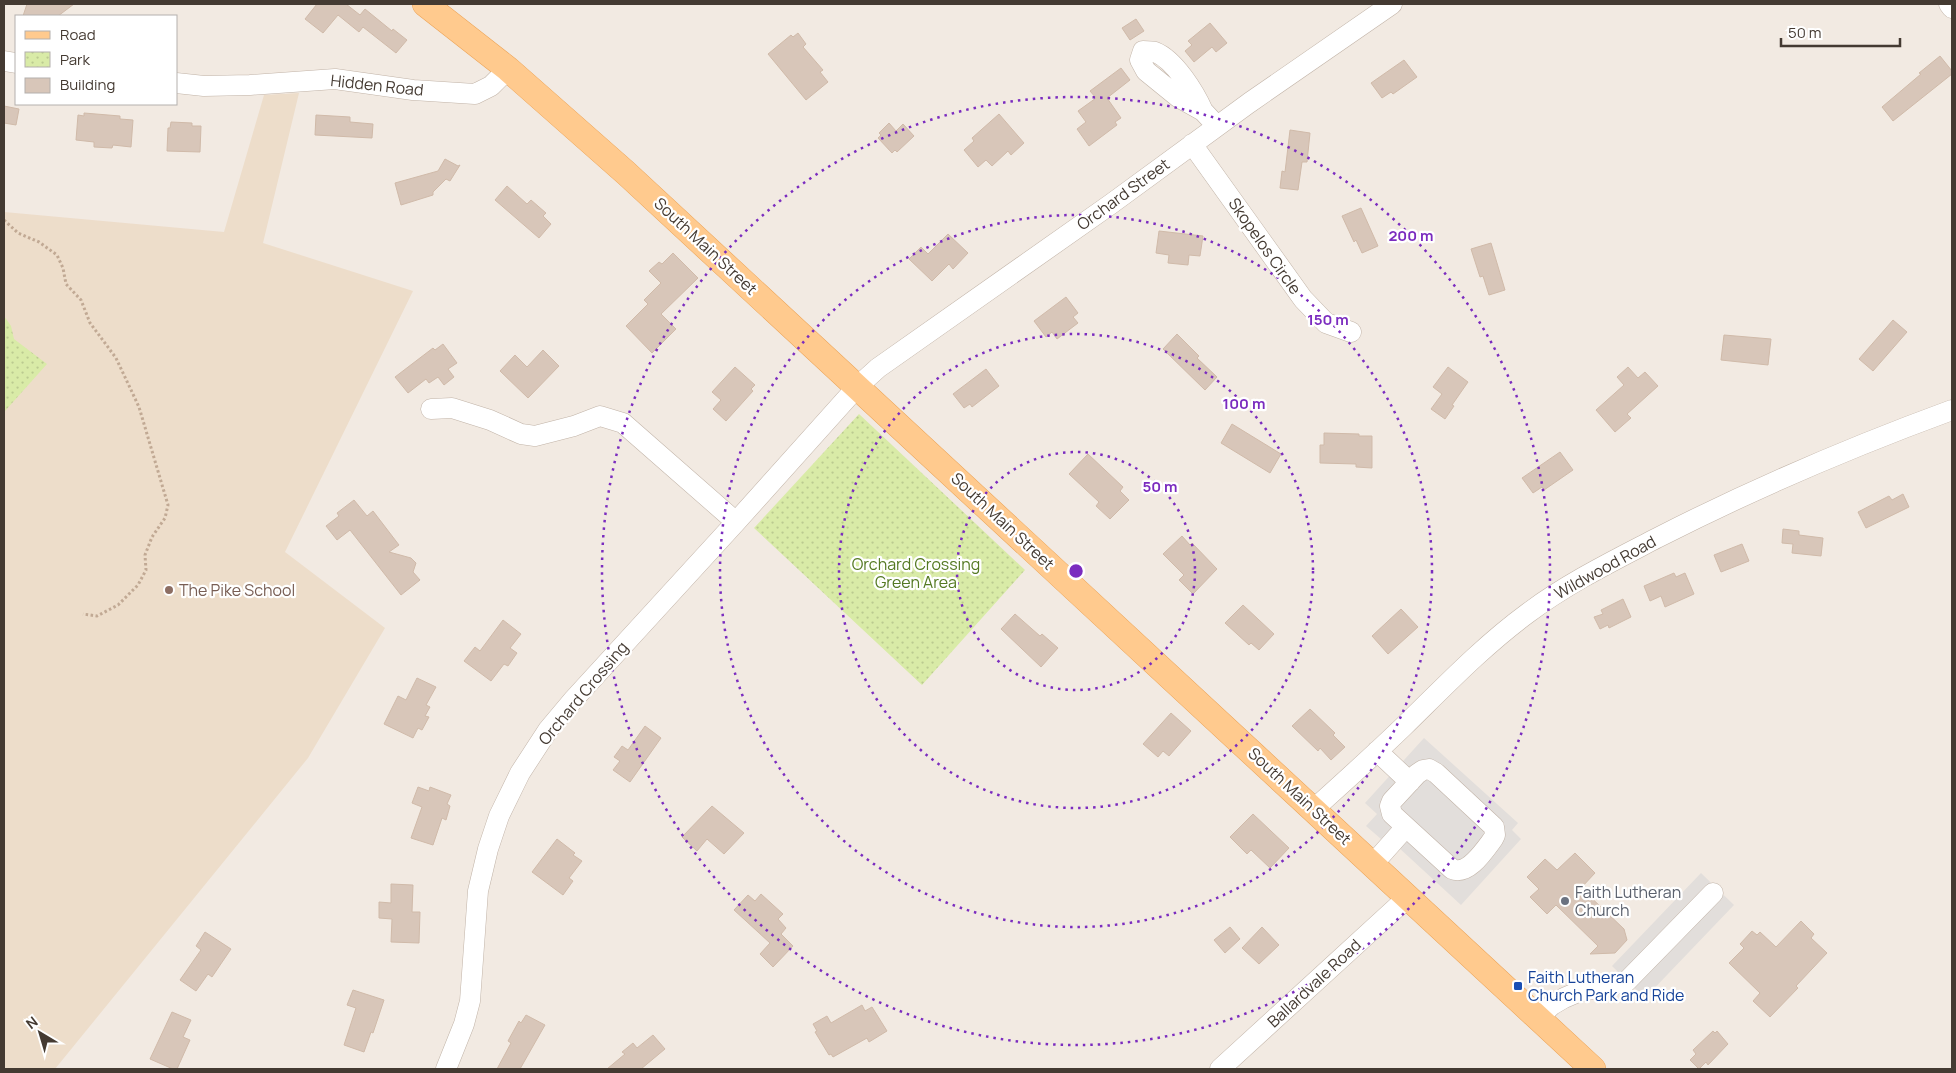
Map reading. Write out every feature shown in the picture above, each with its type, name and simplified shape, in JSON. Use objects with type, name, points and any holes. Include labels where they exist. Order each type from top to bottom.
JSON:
[{"type":"main road","name":"South Main Street","points":[[425,4],[508,69],[647,192],[1593,1069]]},
{"type":"street","name":"Orchard Street","points":[[857,386],[878,368],[1111,204],[1217,126],[1392,4]]},
{"type":"street","points":[[1949,4],[1952,8]]},
{"type":"street","name":"Hidden Road","points":[[178,83],[204,86],[335,79],[413,90],[475,94],[491,86],[508,69]]},
{"type":"street","points":[[1204,111],[1217,126]]},
{"type":"street","name":"Skopelos Circle","points":[[1192,144],[1303,299],[1326,323],[1351,332]]},
{"type":"street","name":"Orchard Crossing","points":[[446,1069],[464,1024],[470,1001],[478,891],[488,849],[499,816],[520,773],[548,730],[574,699],[857,386]]},
{"type":"street","points":[[431,409],[452,408],[490,420],[521,434],[534,436],[574,426],[600,416],[612,418],[623,423],[736,522]]},
{"type":"street","name":"Wildwood Road","points":[[1314,809],[1500,636],[1528,613],[1568,586],[1610,562],[1740,496],[1911,425],[1952,410]]},
{"type":"street","points":[[1377,751],[1410,782]]},
{"type":"street","points":[[1429,769],[1434,771],[1491,822],[1495,835],[1492,842],[1469,867],[1462,871],[1450,868],[1393,816],[1390,806],[1392,801],[1410,782],[1421,771],[1429,769]]},
{"type":"street","points":[[1373,864],[1405,828]]},
{"type":"street","points":[[1538,1018],[1552,1005],[1578,992],[1626,982],[1712,893]]},
{"type":"street","name":"Ballardvale Road","points":[[1220,1069],[1408,897]]},
{"type":"path","points":[[4,220],[18,233],[39,242],[57,256],[63,268],[66,284],[81,300],[90,324],[116,358],[139,406],[168,504],[165,518],[152,537],[145,555],[146,570],[138,585],[118,605],[97,616],[83,614]]},
{"type":"shaded area","name":"The Pike School","points":[[299,93],[263,243],[413,291],[285,552],[385,628],[308,758],[55,1069],[4,1069],[4,212],[224,232],[264,95]]},
{"type":"shaded area","points":[[1424,738],[1518,823],[1512,830],[1521,839],[1461,905],[1385,835],[1381,839],[1366,826],[1377,814],[1365,803]]},
{"type":"shaded area","points":[[1701,873],[1734,905],[1645,998],[1612,966]]},
{"type":"green space","points":[[4,316],[11,326],[14,339],[47,364],[5,411]]},
{"type":"green space","name":"Orchard Crossing Green Area","points":[[859,414],[1025,570],[922,685],[754,528]]},
{"type":"building","points":[[27,4],[74,4],[59,15],[23,15]]},
{"type":"building","points":[[317,4],[346,4],[360,15],[365,9],[392,31],[393,29],[407,40],[396,53],[363,27],[359,32],[338,15],[323,33],[305,19]]},
{"type":"building","points":[[1136,19],[1144,31],[1130,40],[1122,28]]},
{"type":"building","points":[[1210,23],[1227,43],[1216,52],[1212,47],[1194,62],[1185,51],[1192,45],[1188,41]]},
{"type":"building","points":[[798,33],[806,44],[803,47],[823,70],[820,72],[828,82],[806,100],[768,54],[791,35],[793,37]]},
{"type":"building","points":[[1940,56],[1952,71],[1952,74],[1893,121],[1882,107]]},
{"type":"building","points":[[1404,60],[1417,77],[1393,94],[1391,92],[1382,98],[1371,83]]},
{"type":"building","points":[[1121,68],[1130,80],[1107,98],[1121,118],[1115,122],[1117,125],[1089,146],[1077,129],[1086,122],[1078,111],[1096,98],[1090,91]]},
{"type":"building","points":[[4,106],[19,109],[16,125],[4,123]]},
{"type":"building","points":[[84,113],[120,116],[120,119],[133,120],[131,147],[113,145],[112,148],[94,147],[94,142],[76,140],[78,115],[84,116]]},
{"type":"building","points":[[999,114],[1024,143],[1011,155],[1008,151],[992,166],[986,160],[978,167],[964,150],[974,141],[972,138]]},
{"type":"building","points":[[316,115],[350,117],[350,122],[373,124],[372,138],[315,135]]},
{"type":"building","points":[[171,122],[192,123],[192,126],[201,126],[200,152],[167,151],[168,128],[170,128]]},
{"type":"building","points":[[889,123],[896,131],[903,124],[914,136],[897,152],[895,150],[892,153],[878,138],[881,135],[879,133]]},
{"type":"building","points":[[1290,130],[1310,133],[1307,162],[1302,162],[1298,190],[1280,188],[1282,171],[1285,172]]},
{"type":"building","points":[[445,159],[458,166],[460,165],[450,181],[446,179],[433,192],[433,195],[401,205],[395,183],[438,171]]},
{"type":"building","points":[[507,186],[527,204],[531,200],[546,213],[543,216],[551,224],[539,238],[495,200]]},
{"type":"building","points":[[1361,208],[1378,246],[1362,253],[1356,240],[1354,242],[1342,216]]},
{"type":"building","points":[[1159,231],[1203,236],[1200,256],[1189,255],[1188,265],[1168,263],[1169,255],[1156,253]]},
{"type":"building","points":[[948,234],[968,253],[953,269],[949,264],[932,281],[909,259],[921,247],[928,254]]},
{"type":"building","points":[[1491,243],[1505,290],[1489,295],[1483,276],[1480,277],[1471,249]]},
{"type":"building","points":[[673,253],[698,278],[661,314],[676,329],[652,353],[626,326],[648,304],[644,300],[661,283],[649,271],[659,262],[662,264]]},
{"type":"building","points":[[1066,297],[1078,313],[1073,317],[1078,323],[1057,339],[1052,332],[1046,337],[1034,321]]},
{"type":"building","points":[[1893,320],[1907,332],[1873,371],[1859,359]]},
{"type":"building","points":[[1177,334],[1199,356],[1197,358],[1217,377],[1205,390],[1163,349]]},
{"type":"building","points":[[1724,335],[1771,339],[1768,365],[1721,360]]},
{"type":"building","points":[[443,344],[457,363],[448,369],[454,377],[444,385],[438,377],[429,383],[426,379],[408,393],[395,377],[433,348],[435,350]]},
{"type":"building","points":[[543,350],[559,366],[528,398],[500,371],[515,355],[527,367]]},
{"type":"building","points":[[735,367],[755,385],[751,389],[753,391],[726,421],[713,409],[721,400],[712,392]]},
{"type":"building","points":[[1448,367],[1468,382],[1445,419],[1431,409],[1442,394],[1433,387]]},
{"type":"building","points":[[1628,367],[1638,378],[1645,372],[1658,386],[1627,414],[1631,418],[1615,432],[1596,410],[1624,385],[1617,377]]},
{"type":"building","points":[[986,369],[999,386],[972,407],[970,404],[964,408],[953,394]]},
{"type":"building","points":[[1232,424],[1281,454],[1270,473],[1221,443]]},
{"type":"building","points":[[1324,433],[1372,436],[1372,468],[1356,467],[1356,464],[1320,463],[1320,445],[1324,445]]},
{"type":"building","points":[[1560,452],[1573,470],[1544,490],[1542,487],[1533,493],[1522,478]]},
{"type":"building","points":[[1088,454],[1123,487],[1120,491],[1129,500],[1110,519],[1096,506],[1099,502],[1069,474]]},
{"type":"building","points":[[1903,494],[1909,507],[1866,528],[1858,512],[1889,496],[1892,500]]},
{"type":"building","points":[[354,500],[367,516],[373,511],[399,545],[389,552],[411,558],[416,563],[413,572],[420,580],[401,595],[350,530],[337,540],[326,526],[339,516],[337,513]]},
{"type":"building","points":[[1783,529],[1799,531],[1799,535],[1823,538],[1821,556],[1792,553],[1793,544],[1782,543]]},
{"type":"building","points":[[1182,536],[1190,545],[1192,543],[1217,569],[1193,594],[1179,580],[1184,575],[1163,554]]},
{"type":"building","points":[[1742,544],[1749,561],[1721,572],[1714,555]]},
{"type":"building","points":[[1674,573],[1676,577],[1685,573],[1694,594],[1665,607],[1661,596],[1650,601],[1644,586]]},
{"type":"building","points":[[1623,599],[1631,617],[1609,628],[1608,625],[1600,629],[1594,617],[1603,614],[1601,610]]},
{"type":"building","points":[[1243,605],[1274,634],[1259,650],[1251,643],[1249,645],[1225,623]]},
{"type":"building","points":[[1401,609],[1418,627],[1388,654],[1372,636]]},
{"type":"building","points":[[1015,614],[1040,636],[1042,634],[1058,648],[1041,667],[1001,629]]},
{"type":"building","points":[[503,620],[521,634],[510,648],[517,653],[508,666],[504,664],[491,681],[464,661],[475,647],[480,651]]},
{"type":"building","points":[[417,678],[436,687],[426,705],[430,707],[425,716],[429,717],[422,730],[418,728],[413,738],[384,724],[398,696],[406,700]]},
{"type":"building","points":[[1310,709],[1335,733],[1333,735],[1345,747],[1331,760],[1320,748],[1318,751],[1292,726]]},
{"type":"building","points":[[1171,713],[1191,731],[1169,756],[1163,751],[1158,757],[1143,744]]},
{"type":"building","points":[[645,726],[661,738],[630,782],[613,770],[620,761],[614,757],[622,746],[628,750]]},
{"type":"building","points":[[418,787],[429,791],[430,787],[451,795],[447,804],[450,806],[446,820],[442,818],[433,845],[411,838],[422,807],[412,803]]},
{"type":"building","points":[[712,806],[744,833],[724,854],[707,839],[697,851],[682,837]]},
{"type":"building","points":[[1253,814],[1289,848],[1270,868],[1251,850],[1247,854],[1230,837]]},
{"type":"building","points":[[557,839],[582,861],[569,878],[573,881],[563,895],[532,872]]},
{"type":"building","name":"Faith Lutheran Church","points":[[1575,853],[1595,873],[1581,888],[1624,929],[1627,940],[1615,953],[1590,954],[1598,946],[1556,905],[1547,914],[1530,897],[1539,889],[1527,877],[1545,859],[1557,870]]},
{"type":"building","points":[[391,884],[413,885],[412,912],[420,912],[419,943],[391,942],[392,919],[379,918],[379,902],[391,903]]},
{"type":"building","points":[[761,894],[783,914],[778,919],[786,928],[781,934],[793,946],[773,967],[760,954],[770,943],[734,910],[748,895],[755,901]]},
{"type":"building","points":[[1801,921],[1814,934],[1811,938],[1827,953],[1796,986],[1798,988],[1770,1017],[1753,1001],[1760,993],[1729,963],[1744,948],[1740,944],[1752,931],[1757,935],[1760,932],[1776,947]]},
{"type":"building","points":[[1230,927],[1240,939],[1225,953],[1214,940]]},
{"type":"building","points":[[1262,927],[1279,945],[1259,964],[1242,948]]},
{"type":"building","points":[[205,932],[231,949],[212,977],[208,974],[196,991],[180,980],[201,950],[196,946]]},
{"type":"building","points":[[353,990],[384,1000],[373,1033],[371,1032],[364,1052],[344,1045],[356,1008],[347,1005]]},
{"type":"building","points":[[862,1005],[865,1011],[872,1007],[887,1031],[869,1042],[867,1038],[833,1057],[831,1054],[829,1055],[815,1032],[817,1031],[813,1024],[827,1016],[831,1023]]},
{"type":"building","points":[[172,1012],[191,1020],[183,1037],[190,1040],[177,1069],[150,1059]]},
{"type":"building","points":[[526,1015],[545,1025],[520,1069],[497,1069],[511,1043],[508,1041],[519,1021],[521,1023]]},
{"type":"building","points":[[1713,1031],[1715,1033],[1717,1031],[1728,1044],[1708,1065],[1706,1062],[1699,1069],[1690,1060],[1696,1054],[1693,1050]]},
{"type":"building","points":[[653,1035],[665,1049],[641,1069],[607,1069],[625,1054],[622,1052],[633,1043],[637,1048]]},
{"type":"place","name":"The Pike School","points":[[169,590]]},
{"type":"place","name":"Faith Lutheran Church","points":[[1565,901]]},
{"type":"place","name":"Faith Lutheran Church Park and Ride","points":[[1518,986]]}]
